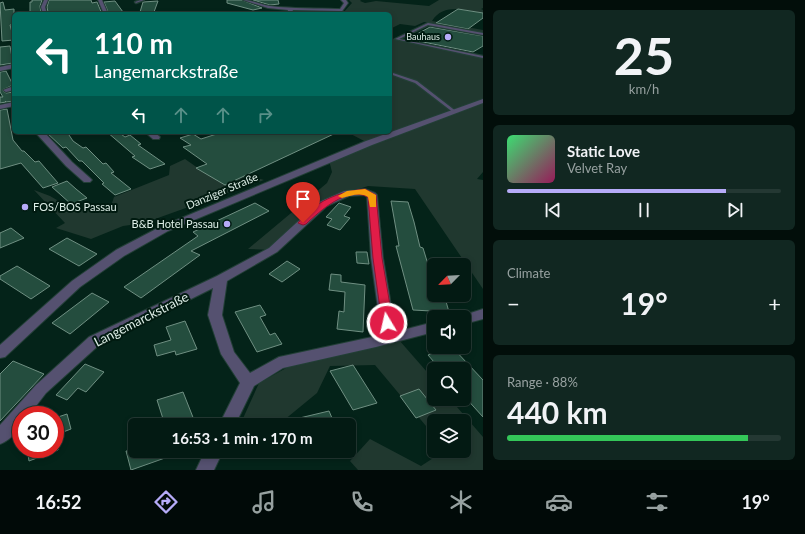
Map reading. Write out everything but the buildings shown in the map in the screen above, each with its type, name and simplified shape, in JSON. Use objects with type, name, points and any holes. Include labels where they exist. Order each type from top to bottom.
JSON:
[{"type":"street","points":[[44,12],[43,7],[46,0]]},
{"type":"street","points":[[100,0],[105,12]]},
{"type":"street","points":[[245,0],[256,4],[290,11],[339,12],[346,3],[342,0]]},
{"type":"street","points":[[0,69],[12,66]]},
{"type":"street","points":[[6,90],[12,88]]},
{"type":"street","name":"Danziger Straße","points":[[0,353],[76,284],[120,252],[164,229],[369,144],[483,101]]},
{"type":"street","points":[[0,107],[12,104]]},
{"type":"street","points":[[41,134],[69,164],[87,180]]},
{"type":"street","name":"Langemarckstraße","points":[[0,437],[41,389],[94,341],[221,279],[273,250],[323,204],[347,193],[365,192],[372,195],[377,258],[387,323],[395,337]]},
{"type":"street","points":[[221,279],[215,315],[228,354],[248,382]]},
{"type":"street","points":[[471,317],[483,314]]},
{"type":"street","points":[[230,418],[248,382],[279,363],[427,329]]},
{"type":"street","points":[[205,470],[211,458]]},
{"type":"lane","points":[[136,2],[143,0]]},
{"type":"lane","points":[[483,34],[428,24],[396,40],[483,57]]},
{"type":"lane","points":[[392,74],[416,82],[455,112]]},
{"type":"green space","points":[[349,0],[361,0],[360,1],[365,3],[376,1],[429,6],[439,0],[483,0],[483,8],[481,9],[483,10],[483,13],[462,9],[448,10],[437,15],[432,21],[483,30],[483,33],[424,22],[415,26],[400,24],[392,28],[392,12],[344,12],[352,3]]},
{"type":"green space","points":[[392,38],[483,57],[483,172],[477,179],[483,180],[483,289],[471,271],[471,258],[462,258],[415,189],[368,186],[347,193],[323,204],[273,250],[248,249],[327,183],[332,172],[329,160],[368,143],[351,134],[392,134]]},
{"type":"green space","points":[[185,159],[205,173],[229,184],[248,175],[264,180],[144,223],[123,226],[91,239],[56,228],[65,223],[34,190],[50,196],[76,211],[112,203],[114,197],[169,175],[170,166]]},
{"type":"green space","points":[[399,340],[427,372],[427,406],[456,406],[463,414],[427,414],[426,426],[375,365],[330,366],[317,393],[287,418],[243,418],[259,383],[288,367]]},
{"type":"green space","points":[[471,423],[483,437],[483,470],[358,470],[350,461],[353,458],[356,458],[356,454],[370,439],[421,466],[433,458],[471,458]]},
{"type":"slow traffic","points":[[342,196],[347,193],[365,192],[372,195],[373,205]]},
{"type":"place","name":"Bauhaus","points":[[448,37]]},
{"type":"place","name":"FOS/BOS Passau","points":[[25,207]]},
{"type":"place","name":"B&B Hotel Passau","points":[[227,224]]},
{"type":"route","points":[[303,223],[323,204],[347,193],[365,192],[372,195],[377,258],[387,323]]}]
